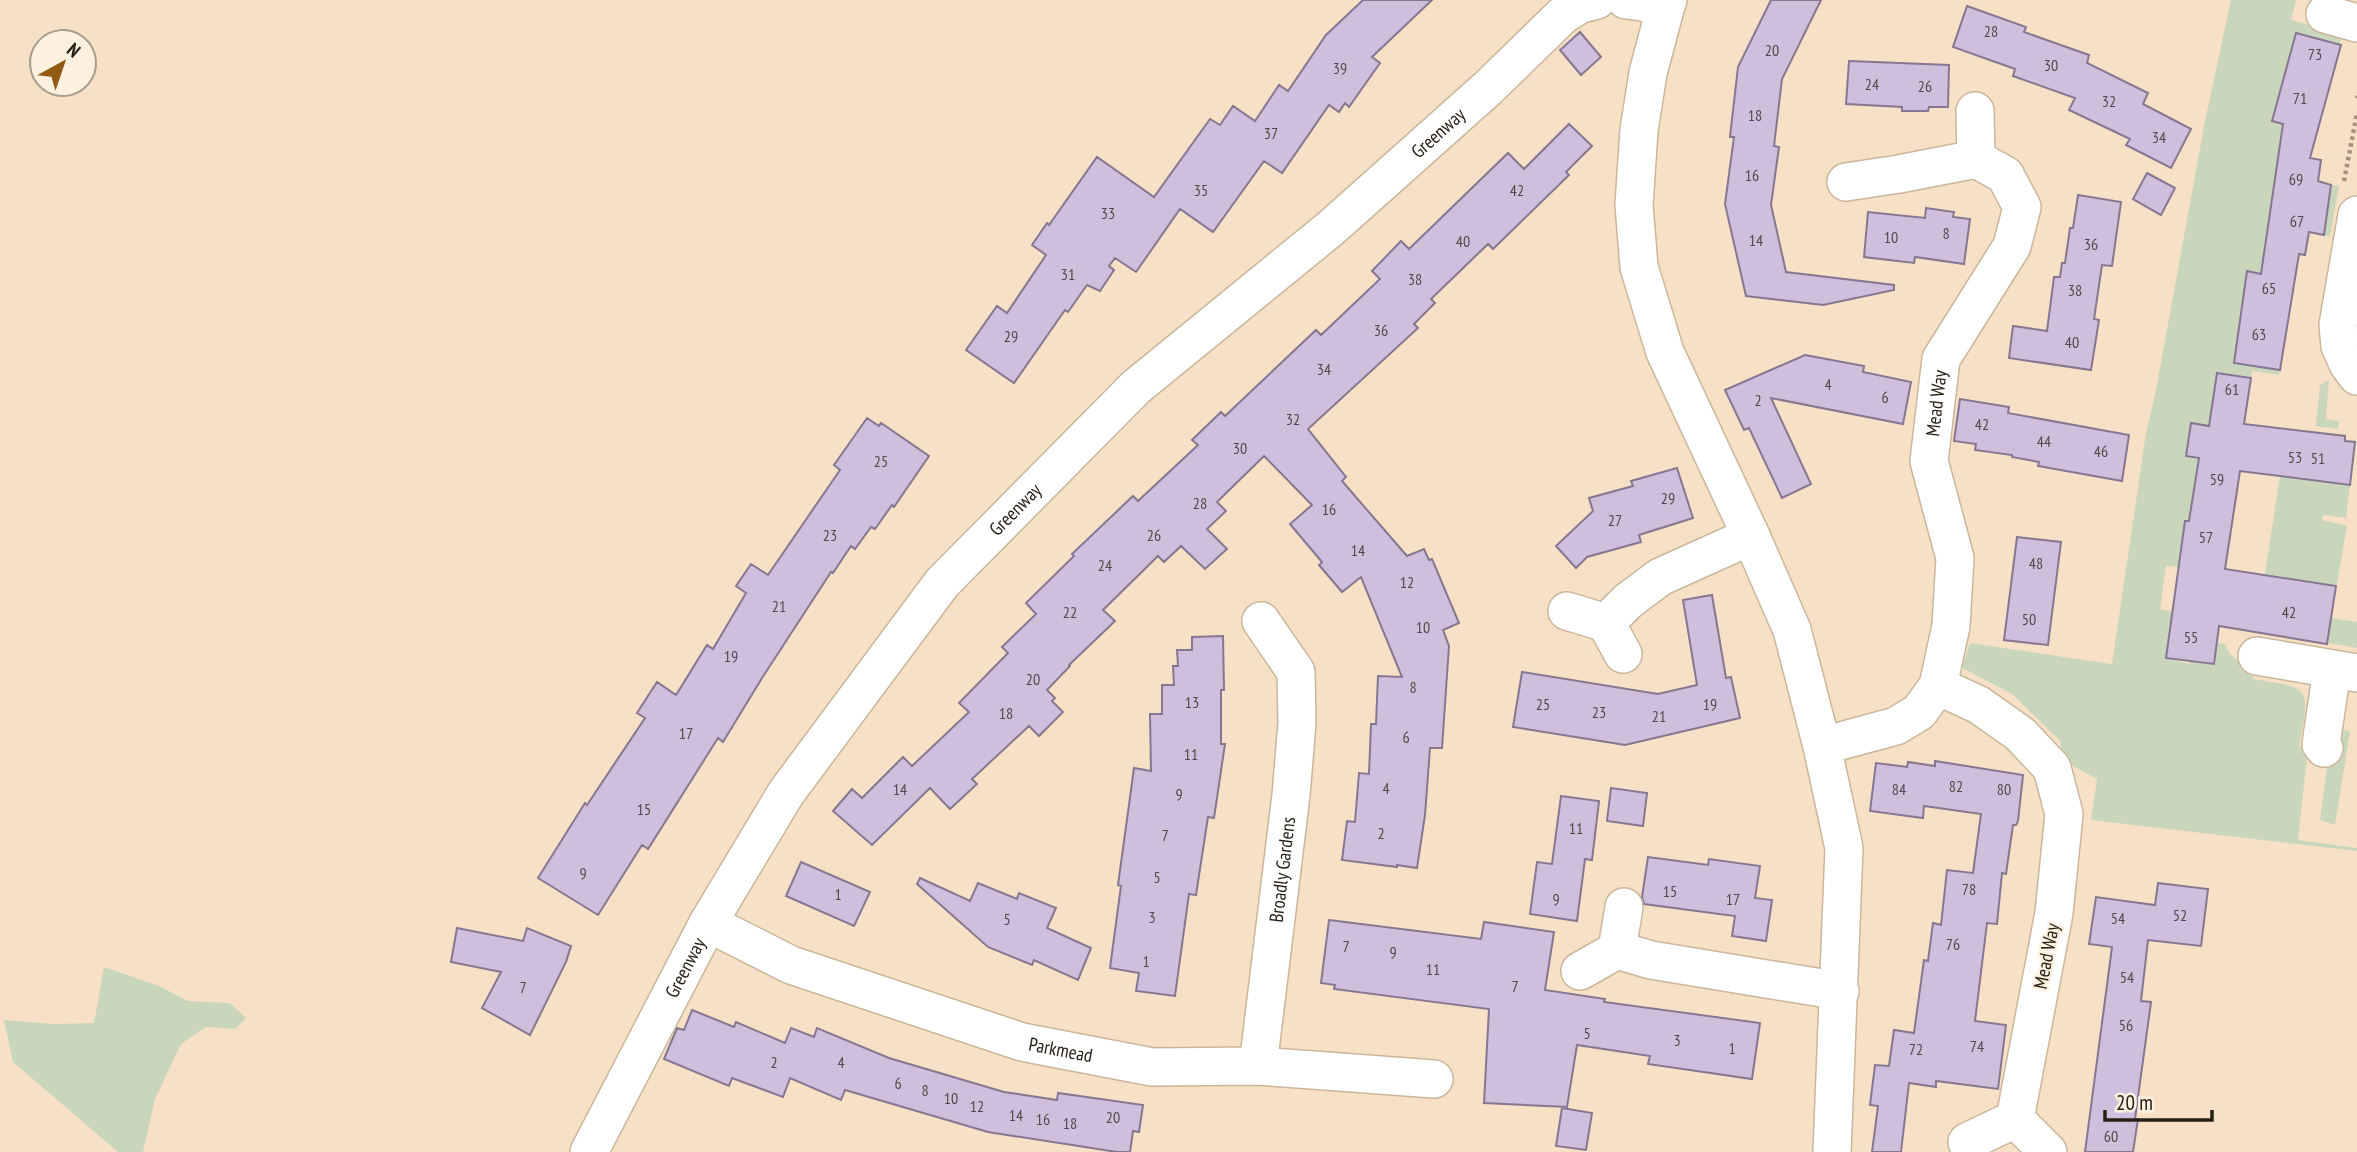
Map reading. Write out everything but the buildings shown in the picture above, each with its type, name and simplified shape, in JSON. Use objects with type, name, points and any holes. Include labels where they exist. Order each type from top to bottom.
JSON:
[{"type":"street","name":"Greenway","points":[[589,1152],[708,923],[793,783],[942,583],[1136,387],[1331,228],[1488,88],[1563,15],[1581,4],[1597,0]]},
{"type":"street","points":[[1626,0],[1667,4],[1648,73],[1639,130],[1634,205],[1639,267],[1665,352],[1792,630],[1822,746],[1844,848],[1832,1152]]},
{"type":"street","points":[[1846,182],[1976,159],[1975,111]]},
{"type":"street","name":"Mead Way","points":[[1822,746],[1896,726],[1919,712],[1938,686],[1951,626],[1955,558],[1929,461],[1941,359],[2012,246],[2022,207],[2004,175],[1976,159]]},
{"type":"street","points":[[2357,215],[2338,325],[2340,346],[2357,376]]},
{"type":"street","points":[[1567,611],[1615,638],[1628,601],[1660,577],[1751,536]]},
{"type":"street","name":"Broadly Gardens","points":[[1258,1066],[1291,795],[1297,723],[1307,666],[1261,621]]},
{"type":"street","points":[[2257,656],[2344,671],[2321,744],[2324,748]]},
{"type":"street","name":"Mead Way","points":[[1938,686],[1979,705],[2021,734],[2052,768],[2064,814],[2054,913],[2015,1119]]},
{"type":"street","points":[[1617,950],[1624,907]]},
{"type":"street","name":"Parkmead","points":[[708,923],[791,965],[1022,1042],[1152,1068],[1258,1066],[1434,1079]]},
{"type":"street","points":[[1580,971],[1617,950],[1651,960],[1840,991]]},
{"type":"street","points":[[1967,1142],[2015,1119],[2048,1152]]},
{"type":"green space","points":[[2231,0],[2296,0],[2291,20],[2316,27],[2315,31],[2341,38],[2340,44],[2296,33],[2272,121],[2317,134],[2315,140],[2297,137],[2279,154],[2265,248],[2296,272],[2295,279],[2247,272],[2234,363],[2280,370],[2279,375],[2252,371],[2251,378],[2217,373],[2210,418],[2224,428],[2191,423],[2186,455],[2218,461],[2217,467],[2198,464],[2191,508],[2231,528],[2185,521],[2178,567],[2166,566],[2160,609],[2172,612],[2167,658],[2189,664],[2190,661],[2214,663],[2217,643],[2225,644],[2237,659],[2255,668],[2253,679],[2287,685],[2303,694],[2305,712],[2299,746],[2308,748],[2298,840],[2357,848],[2357,851],[2091,820],[2097,779],[2063,760],[2060,741],[2012,694],[1962,668],[1970,643],[2112,664],[2146,433],[2205,121]]},
{"type":"green space","points":[[2331,185],[2339,186],[2330,236],[2324,235]]},
{"type":"green space","points":[[2329,380],[2326,419],[2339,421],[2338,429],[2316,426],[2320,385]]},
{"type":"green space","points":[[2280,476],[2350,485],[2346,518],[2323,515],[2322,520],[2347,526],[2333,607],[2314,604],[2317,583],[2271,576],[2262,633],[2256,632]]},
{"type":"green space","points":[[2331,618],[2357,622],[2357,648],[2328,643]]},
{"type":"green space","points":[[2343,730],[2350,731],[2335,825],[2320,820],[2328,760],[2339,751]]},
{"type":"green space","points":[[104,967],[159,986],[188,1001],[230,1003],[246,1018],[235,1029],[206,1027],[181,1044],[155,1099],[143,1152],[118,1152],[13,1062],[4,1020],[53,1024],[94,1023]]}]
